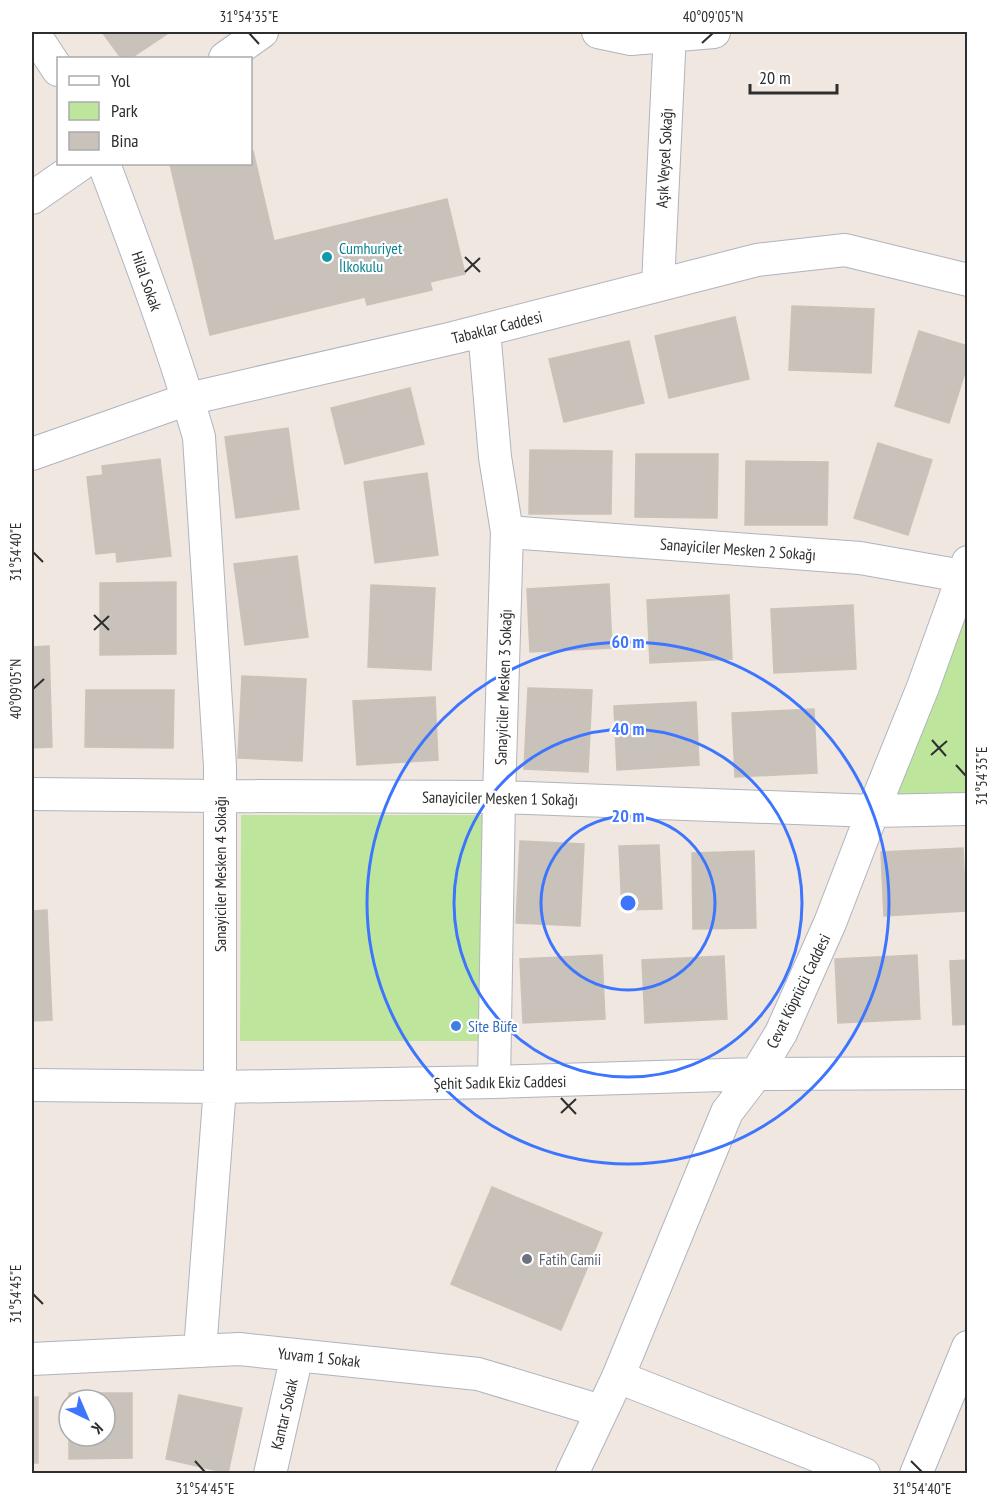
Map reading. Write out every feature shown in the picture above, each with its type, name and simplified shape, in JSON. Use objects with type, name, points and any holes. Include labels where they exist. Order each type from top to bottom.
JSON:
[{"type":"street","points":[[33,32],[57,68]]},
{"type":"street","points":[[226,57],[262,32]]},
{"type":"street","points":[[598,32],[631,39],[714,32]]},
{"type":"street","name":"Aşık Veysel Sokağı","points":[[658,285],[670,34]]},
{"type":"street","points":[[32,198],[80,165]]},
{"type":"street","name":"Hilal Sokak","points":[[104,165],[188,399]]},
{"type":"street","name":"Tabaklar Caddesi","points":[[32,454],[188,399],[484,330],[757,260],[845,250],[968,280]]},
{"type":"street","name":"Sanayiciler Mesken 3 Sokağı","points":[[484,330],[495,457],[507,532],[494,1082]]},
{"type":"street","name":"Sanayiciler Mesken 4 Sokağı","points":[[188,399],[199,437],[220,766],[220,1087],[200,1351]]},
{"type":"street","name":"Sanayiciler Mesken 2 Sokağı","points":[[507,532],[860,558],[966,571]]},
{"type":"street","name":"Cevat Köprücü Caddesi","points":[[572,1473],[618,1377],[727,1112],[756,1074],[781,1033],[830,923],[966,571]]},
{"type":"street","name":"Sanayiciler Mesken 1 Sokağı","points":[[32,794],[499,796],[873,811],[968,809]]},
{"type":"street","name":"Şehit Sadık Ekiz Caddesi","points":[[32,1084],[220,1087],[756,1074],[968,1073]]},
{"type":"street","points":[[916,1473],[968,1347]]},
{"type":"street","name":"Yuvam 1 Sokak","points":[[32,1359],[239,1349],[478,1374],[601,1411]]},
{"type":"street","name":"Kantar Sokak","points":[[270,1473],[297,1355]]},
{"type":"street","points":[[618,1377],[864,1473]]},
{"type":"green space","points":[[967,592],[967,801],[891,800]]},
{"type":"green space","points":[[241,815],[482,815],[481,1041],[240,1041]]},
{"type":"building","points":[[102,32],[170,32],[132,57],[120,57]]},
{"type":"building","name":"Cumhuriyet İlkokulu","points":[[252,151],[274,241],[447,199],[465,274],[430,282],[432,290],[367,305],[365,297],[210,335],[170,165],[252,165]]},
{"type":"building","points":[[792,306],[874,309],[871,373],[789,370]]},
{"type":"building","points":[[735,317],[749,379],[669,398],[655,336]]},
{"type":"building","points":[[919,331],[968,346],[968,363],[949,423],[895,406]]},
{"type":"building","points":[[629,341],[644,403],[564,422],[549,359]]},
{"type":"building","points":[[410,388],[424,444],[345,464],[331,408]]},
{"type":"building","points":[[288,428],[299,509],[236,518],[225,437]]},
{"type":"building","points":[[878,443],[932,460],[908,535],[854,518]]},
{"type":"building","points":[[530,450],[612,451],[611,514],[529,514]]},
{"type":"building","points":[[636,454],[718,454],[717,518],[635,517]]},
{"type":"building","points":[[160,459],[171,556],[117,562],[116,552],[96,554],[87,477],[103,475],[102,466]]},
{"type":"building","points":[[746,461],[828,462],[827,525],[745,525]]},
{"type":"building","points":[[427,473],[438,555],[375,563],[364,482]]},
{"type":"building","points":[[297,556],[308,637],[245,645],[234,564]]},
{"type":"building","points":[[176,582],[176,654],[100,655],[100,583]]},
{"type":"building","points":[[609,584],[612,648],[530,652],[527,589]]},
{"type":"building","points":[[371,585],[435,588],[431,670],[368,667]]},
{"type":"building","points":[[729,595],[732,659],[650,663],[647,600]]},
{"type":"building","points":[[853,605],[856,669],[774,673],[771,609]]},
{"type":"building","points":[[49,646],[52,747],[32,748],[32,647]]},
{"type":"building","points":[[242,676],[306,679],[302,761],[238,758]]},
{"type":"building","points":[[528,688],[592,690],[588,772],[524,769]]},
{"type":"building","points":[[86,690],[174,690],[173,748],[85,747]]},
{"type":"building","points":[[435,697],[438,760],[357,765],[353,701]]},
{"type":"building","points":[[696,702],[699,765],[617,770],[614,706]]},
{"type":"building","points":[[814,709],[817,773],[735,777],[732,713]]},
{"type":"building","points":[[520,841],[584,844],[580,926],[516,923]]},
{"type":"building","points":[[659,845],[662,909],[622,910],[619,846]]},
{"type":"building","points":[[963,848],[966,911],[884,916],[881,852]]},
{"type":"building","points":[[754,851],[756,928],[693,929],[692,853]]},
{"type":"building","points":[[47,910],[52,1020],[32,1021],[32,911]]},
{"type":"building","points":[[602,955],[605,1019],[523,1023],[520,959]]},
{"type":"building","points":[[917,955],[920,1019],[838,1023],[835,959]]},
{"type":"building","points":[[724,956],[727,1019],[645,1023],[642,960]]},
{"type":"building","points":[[968,960],[968,1024],[953,1025],[950,961]]},
{"type":"building","name":"Fatih Camii","points":[[492,1187],[602,1233],[561,1330],[451,1284]]},
{"type":"building","points":[[117,1393],[132,1393],[132,1458],[69,1459],[69,1448],[117,1448]]},
{"type":"building","points":[[179,1395],[242,1408],[228,1473],[166,1459]]},
{"type":"building","points":[[32,1397],[38,1397],[38,1463],[32,1463]]},
{"type":"place","name":"Cumhuriyet İlkokulu","points":[[327,257]]},
{"type":"place","name":"Site Büfe","points":[[456,1026]]},
{"type":"place","name":"Fatih Camii","points":[[527,1259]]}]
